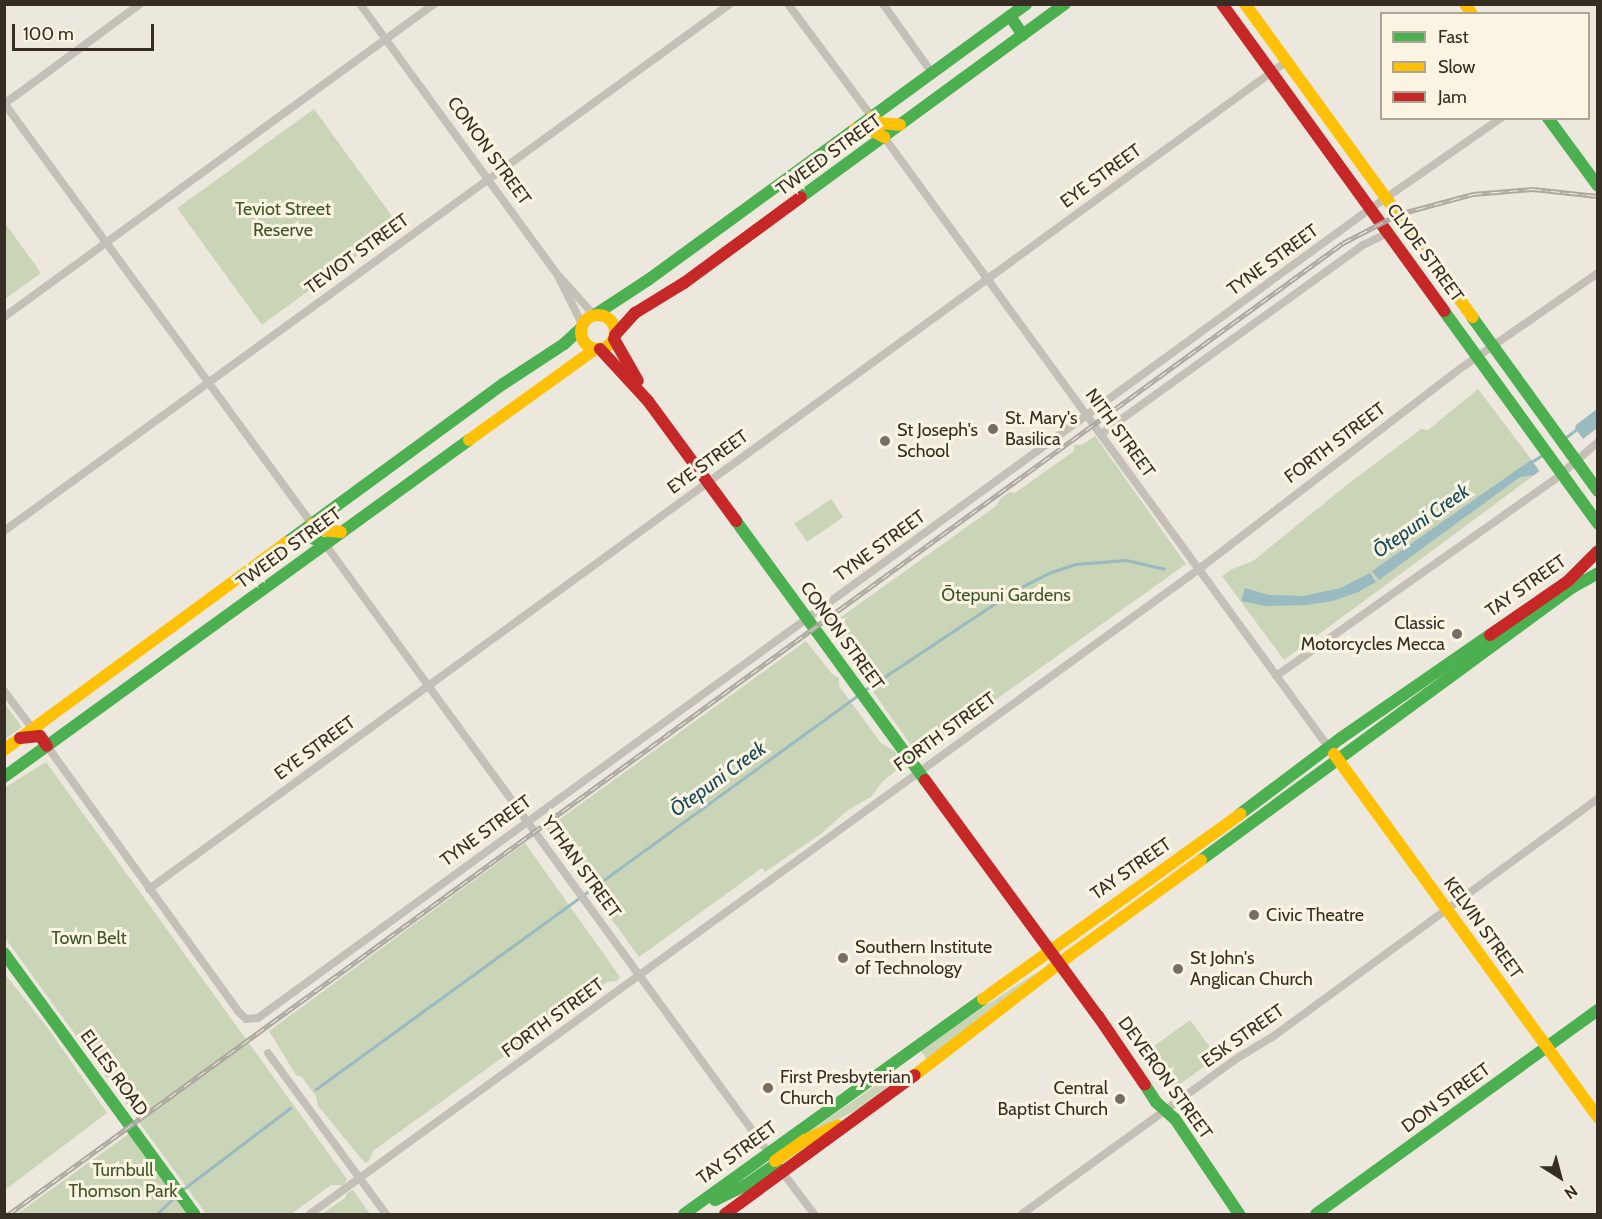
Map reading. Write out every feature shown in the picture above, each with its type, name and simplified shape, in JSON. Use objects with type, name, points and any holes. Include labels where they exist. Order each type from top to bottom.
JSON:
[{"type":"main road","name":"TWEED STREET","points":[[595,315],[732,219],[1026,4]]},
{"type":"main road","name":"TWEED STREET","points":[[615,337],[636,313],[662,298],[1065,4]]},
{"type":"main road","name":"CLYDE STREET","points":[[1222,4],[1562,472],[1596,524]]},
{"type":"main road","name":"CLYDE STREET","points":[[1245,4],[1598,491]]},
{"type":"main road","points":[[1010,16],[1023,35]]},
{"type":"main road","points":[[872,117],[879,123],[900,125]]},
{"type":"main road","points":[[1549,120],[1598,186]]},
{"type":"main road","points":[[855,129],[870,130],[884,137]]},
{"type":"main road","points":[[732,219],[745,238]]},
{"type":"main road","points":[[581,326],[595,315]]},
{"type":"main road","name":"CONON STREET","points":[[595,315],[611,320],[615,337]]},
{"type":"main road","name":"TWEED STREET","points":[[4,750],[503,384],[564,344],[581,326]]},
{"type":"main road","name":"CONON STREET","points":[[581,326],[584,342],[598,349],[648,401],[1049,950]]},
{"type":"main road","points":[[598,349],[608,346],[615,337],[648,401]]},
{"type":"main road","name":"TWEED STREET","points":[[4,777],[598,349]]},
{"type":"main road","points":[[312,524],[322,530],[341,532]]},
{"type":"main road","points":[[295,537],[312,538],[325,544]]},
{"type":"main road","points":[[1540,606],[1581,563],[1593,548],[1598,537]]},
{"type":"main road","name":"TAY STREET","points":[[685,1215],[776,1163],[805,1140],[865,1112],[892,1093],[1059,964],[1338,760],[1540,606],[1598,551]]},
{"type":"main road","name":"TAY STREET","points":[[725,1215],[776,1163],[875,1076],[1329,748],[1540,606],[1598,573]]},
{"type":"main road","points":[[1540,606],[1598,578]]},
{"type":"main road","points":[[19,738],[40,736],[47,746]]},
{"type":"main road","name":"KELVIN STREET","points":[[1329,748],[1598,1118]]},
{"type":"main road","name":"DEVERON STREET","points":[[1049,950],[1156,1102],[1189,1139],[1239,1215]]},
{"type":"main road","name":"ELLES ROAD","points":[[4,953],[194,1215]]},
{"type":"main road","name":"DON STREET","points":[[1316,1215],[1598,1010]]},
{"type":"main road","points":[[875,1076],[891,1080],[895,1088],[892,1093]]},
{"type":"street","points":[[140,4],[4,103],[312,524]]},
{"type":"street","name":"CONON STREET","points":[[360,4],[557,274],[595,315]]},
{"type":"street","points":[[4,316],[434,4]]},
{"type":"street","name":"TEVIOT STREET","points":[[4,531],[730,4]]},
{"type":"street","points":[[788,4],[872,117]]},
{"type":"street","points":[[883,4],[932,73]]},
{"type":"street","name":"EYE STREET","points":[[149,889],[1287,61]]},
{"type":"street","name":"TYNE STREET","points":[[149,889],[238,1011],[249,1020],[260,1016],[1387,198],[1498,120]]},
{"type":"street","name":"NITH STREET","points":[[884,137],[1329,748]]},
{"type":"street","points":[[1101,434],[1363,245],[1388,233]]},
{"type":"street","name":"FORTH STREET","points":[[310,1215],[1198,569],[1478,356],[1598,273]]},
{"type":"street","points":[[557,274],[581,326]]},
{"type":"street","points":[[1276,676],[1562,472],[1572,455],[1598,442]]},
{"type":"street","name":"YTHAN STREET","points":[[325,544],[813,1215]]},
{"type":"street","points":[[4,691],[32,728]]},
{"type":"street","points":[[47,746],[149,889]]},
{"type":"street","name":"ESK STREET","points":[[1022,1215],[1239,1057],[1271,1038],[1598,800]]},
{"type":"street","points":[[268,1053],[386,1215]]},
{"type":"green space","name":"Teviot Street Reserve","points":[[314,109],[399,225],[262,325],[177,208]]},
{"type":"green space","points":[[5,223],[41,273],[4,299]]},
{"type":"green space","points":[[1478,389],[1540,471],[1284,660],[1222,576],[1230,570],[1253,561],[1348,484],[1421,429],[1428,430]]},
{"type":"green space","name":"Ōtepuni Gardens","points":[[1095,436],[1186,564],[918,755],[827,627],[996,506],[1001,498],[1010,492],[1015,493],[1074,451],[1074,445],[1082,445]]},
{"type":"green space","points":[[831,499],[843,517],[807,542],[795,524]]},
{"type":"green space","points":[[806,641],[832,674],[839,678],[839,686],[881,743],[895,751],[899,759],[896,762],[898,769],[882,782],[871,797],[848,810],[822,833],[765,872],[762,868],[639,957],[546,829]]},
{"type":"green space","points":[[4,703],[22,727],[5,739],[4,739]]},
{"type":"green space","name":"Town Belt","points":[[46,762],[347,1179],[344,1185],[331,1185],[291,1214],[206,1214],[5,938],[4,788]]},
{"type":"green space","points":[[525,843],[620,977],[617,981],[607,982],[373,1151],[369,1161],[365,1163],[318,1106],[316,1096],[302,1077],[296,1075],[269,1031]]},
{"type":"green space","points":[[1040,970],[927,1060],[920,1049]]},
{"type":"green space","points":[[4,973],[47,1027],[107,1113],[5,1190]]},
{"type":"green space","points":[[1190,1020],[1217,1057],[1173,1089],[1146,1052]]},
{"type":"green space","points":[[882,1081],[887,1081],[890,1085],[863,1107],[803,1136]]},
{"type":"green space","name":"Turnbull Thomson Park","points":[[130,1133],[189,1214],[17,1214]]},
{"type":"green space","points":[[353,1190],[370,1214],[322,1214],[345,1198],[347,1193]]},
{"type":"water","points":[[1597,409],[1596,429],[1583,439],[1575,428],[1576,425]]},
{"type":"water","points":[[1531,460],[1539,471],[1534,475],[1520,477],[1379,580],[1372,571]]},
{"type":"water","points":[[1370,573],[1376,582],[1358,592],[1333,601],[1306,605],[1265,606],[1241,601],[1245,588],[1269,595],[1303,596],[1341,588]]},
{"type":"waterway","name":"Ōtepuni Creek","points":[[1566,437],[1578,428]]},
{"type":"waterway","name":"Ōtepuni Creek","points":[[1530,463],[1542,455]]},
{"type":"waterway","name":"Ōtepuni Creek","points":[[863,691],[1015,590],[1051,572],[1075,564],[1126,560],[1164,569]]},
{"type":"waterway","name":"Ōtepuni Creek","points":[[316,1089],[858,695]]},
{"type":"waterway","name":"Ōtepuni Creek","points":[[182,1190],[290,1108]]},
{"type":"waterway","name":"Ōtepuni Creek","points":[[157,1214],[177,1194]]},
{"type":"railway","points":[[9,1214],[1343,243],[1399,214],[1473,194],[1533,189],[1598,196]]},
{"type":"traffic: fast","points":[[596,314],[648,280],[1026,4]]},
{"type":"traffic: fast","points":[[801,197],[1065,4]]},
{"type":"traffic: fast","points":[[1010,16],[1023,35]]},
{"type":"traffic: fast","points":[[1549,120],[1598,186]]},
{"type":"traffic: fast","points":[[1444,311],[1598,524]]},
{"type":"traffic: fast","points":[[1472,317],[1598,491]]},
{"type":"traffic: fast","points":[[287,542],[503,384],[564,344],[581,328]]},
{"type":"traffic: fast","points":[[4,777],[469,440]]},
{"type":"traffic: fast","points":[[736,521],[925,780]]},
{"type":"traffic: fast","points":[[295,537],[312,538],[325,544]]},
{"type":"traffic: fast","points":[[1201,860],[1573,587],[1598,573]]},
{"type":"traffic: fast","points":[[1240,814],[1341,738],[1490,635]]},
{"type":"traffic: fast","points":[[4,953],[194,1214]]},
{"type":"traffic: fast","points":[[684,1214],[983,999]]},
{"type":"traffic: fast","points":[[1316,1214],[1598,1010]]},
{"type":"traffic: fast","points":[[1145,1085],[1156,1102],[1175,1119],[1239,1214]]},
{"type":"traffic: fast","points":[[715,1200],[746,1185],[776,1164]]},
{"type":"traffic: slow","points":[[1245,4],[1472,317]]},
{"type":"traffic: slow","points":[[1465,4],[1471,12]]},
{"type":"traffic: slow","points":[[872,117],[879,123],[900,125]]},
{"type":"traffic: slow","points":[[855,129],[873,131],[884,137]]},
{"type":"traffic: slow","points":[[598,315],[610,320],[615,332],[610,344],[598,349],[586,344],[581,332],[586,320],[598,315]]},
{"type":"traffic: slow","points":[[469,440],[595,349]]},
{"type":"traffic: slow","points":[[312,524],[322,530],[341,532]]},
{"type":"traffic: slow","points":[[4,750],[287,542]]},
{"type":"traffic: slow","points":[[1334,754],[1598,1118]]},
{"type":"traffic: slow","points":[[983,999],[1240,814]]},
{"type":"traffic: slow","points":[[915,1075],[1069,956],[1201,860]]},
{"type":"traffic: slow","points":[[775,1161],[805,1140],[838,1125]]},
{"type":"traffic: jam","points":[[1222,4],[1444,311]]},
{"type":"traffic: jam","points":[[615,335],[635,313],[684,283],[801,197]]},
{"type":"traffic: jam","points":[[614,339],[638,381]]},
{"type":"traffic: jam","points":[[600,349],[648,401],[736,521]]},
{"type":"traffic: jam","points":[[1490,635],[1568,581],[1598,551]]},
{"type":"traffic: jam","points":[[20,738],[40,736],[47,746]]},
{"type":"traffic: jam","points":[[925,780],[1098,1016],[1145,1085]]},
{"type":"traffic: jam","points":[[725,1214],[915,1075]]},
{"type":"place","name":"St. Mary's Basilica","points":[[993,429]]},
{"type":"place","name":"St Joseph's School","points":[[885,441]]},
{"type":"place","name":"Classic Motorcycles Mecca","points":[[1457,634]]},
{"type":"place","name":"Civic Theatre","points":[[1254,915]]},
{"type":"place","name":"Southern Institute of Technology","points":[[843,958]]},
{"type":"place","name":"St John's Anglican Church","points":[[1178,969]]},
{"type":"place","name":"First Presbyterian Church","points":[[768,1088]]},
{"type":"place","name":"Central Baptist Church","points":[[1120,1099]]}]
